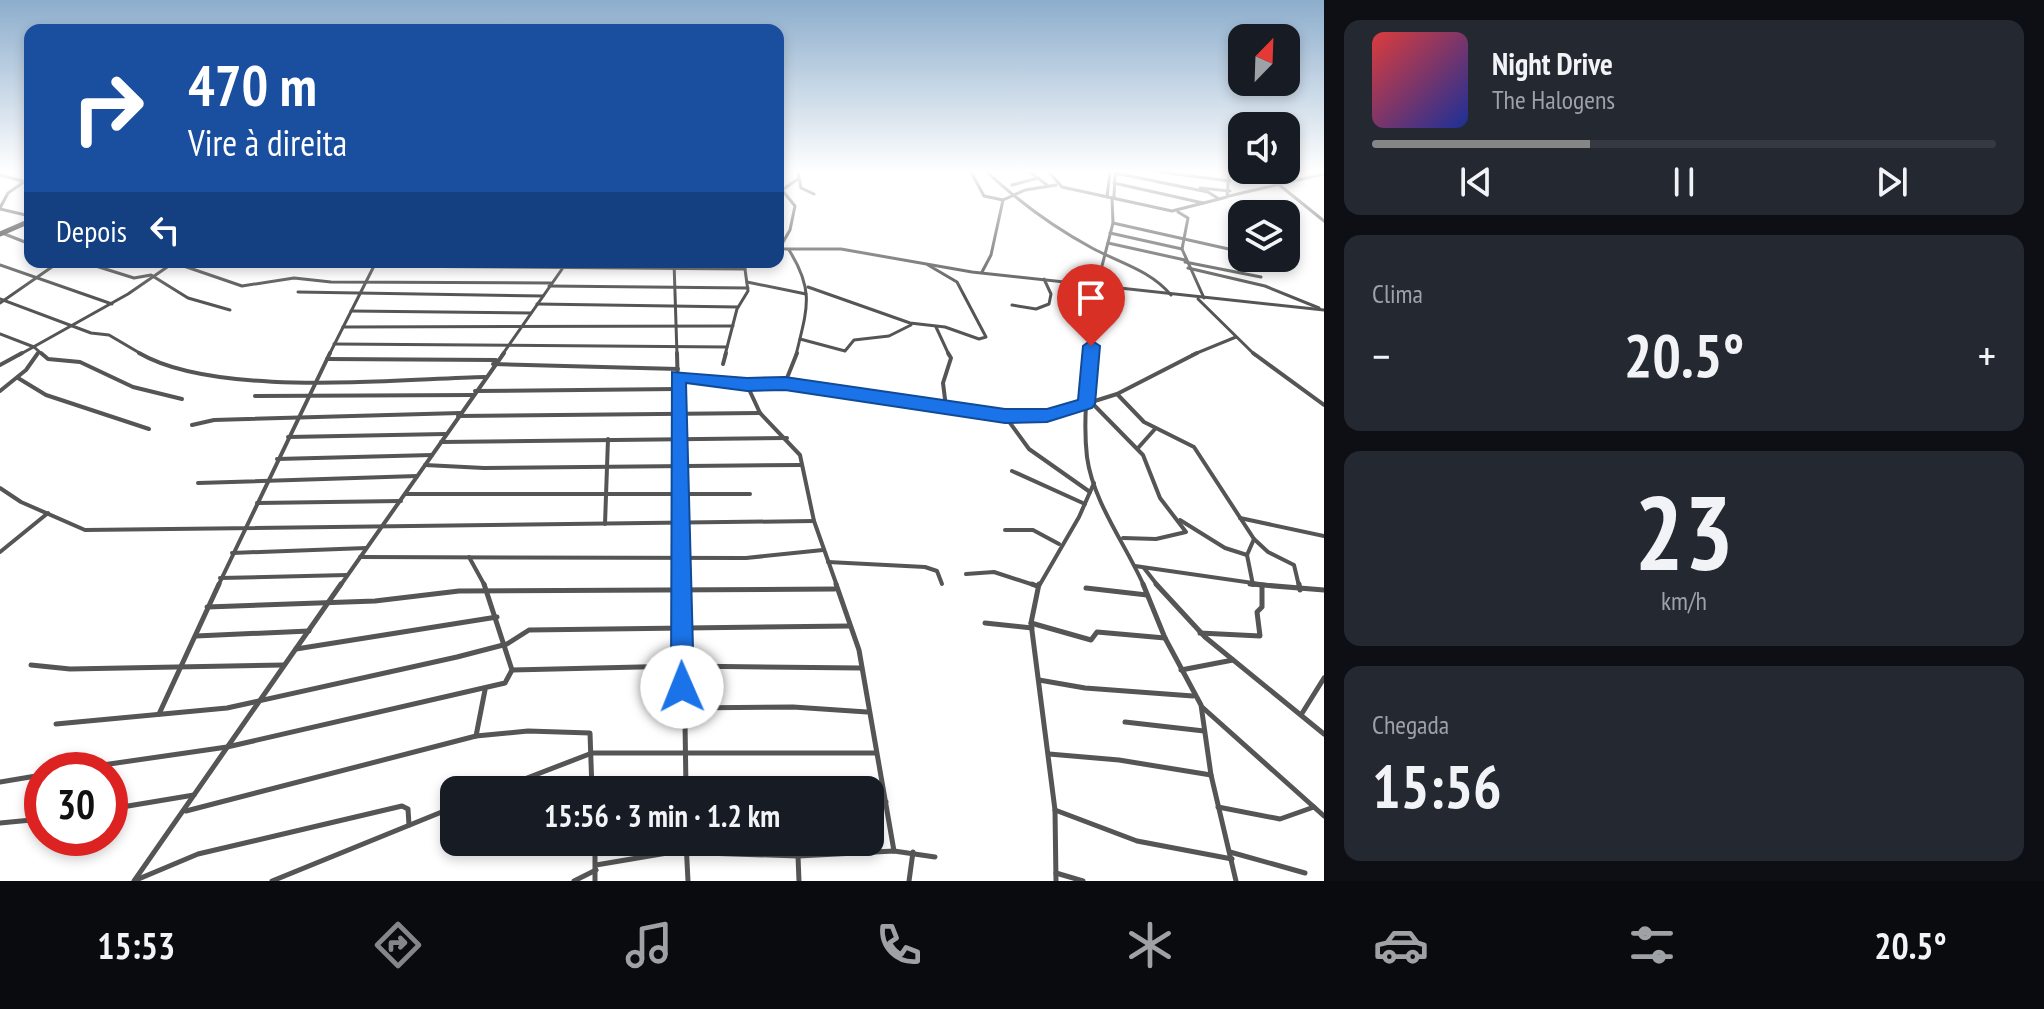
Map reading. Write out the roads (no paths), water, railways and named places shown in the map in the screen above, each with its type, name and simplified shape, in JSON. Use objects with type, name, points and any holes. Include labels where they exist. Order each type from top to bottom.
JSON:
[{"type":"street","points":[[784,240],[794,213]]},
{"type":"street","points":[[982,272],[994,252],[998,213]]},
{"type":"street","points":[[1044,213],[1105,254],[1161,283],[1171,295]]},
{"type":"street","points":[[1112,213],[1113,223],[1100,286],[1089,403],[1087,457],[1094,483],[1193,696],[1324,816]]},
{"type":"street","points":[[1179,213],[1188,218],[1182,239],[1185,261],[1204,298]]},
{"type":"street","points":[[1315,213],[1324,221]]},
{"type":"street","points":[[1,234],[24,221]]},
{"type":"street","points":[[1113,223],[1228,249]]},
{"type":"street","points":[[1110,233],[1182,249]]},
{"type":"street","points":[[1,234],[24,242]]},
{"type":"street","points":[[1108,243],[1261,277]]},
{"type":"street","points":[[784,250],[841,249],[982,272],[1323,310]]},
{"type":"street","points":[[785,383],[800,339],[808,287],[805,275],[789,250]]},
{"type":"street","points":[[808,287],[917,324],[979,339],[987,333],[962,302],[957,282],[925,264]]},
{"type":"street","points":[[0,265],[112,304]]},
{"type":"street","points":[[1,301],[50,268]]},
{"type":"street","points":[[102,268],[134,278],[151,275],[188,298],[230,310]]},
{"type":"street","points":[[0,365],[112,304],[163,268]]},
{"type":"street","points":[[191,268],[242,286],[294,278],[674,287],[748,285],[806,294]]},
{"type":"street","points":[[159,715],[220,578],[372,268]]},
{"type":"street","points":[[496,268],[745,269],[748,285],[738,307],[723,364]]},
{"type":"street","points":[[1188,268],[1265,286],[1323,310]]},
{"type":"street","points":[[134,881],[561,269]]},
{"type":"street","points":[[674,269],[681,467],[686,776]]},
{"type":"street","points":[[1012,305],[1036,309],[1049,304],[1051,294],[1044,279]]},
{"type":"street","points":[[298,292],[543,296]]},
{"type":"street","points":[[1196,297],[1285,380],[1324,405]]},
{"type":"street","points":[[1,301],[91,333],[109,335],[150,359],[213,378],[316,381],[485,377]]},
{"type":"street","points":[[537,304],[738,307]]},
{"type":"street","points":[[351,311],[531,313]]},
{"type":"street","points":[[800,339],[845,351],[854,340],[889,336],[917,324]]},
{"type":"street","points":[[343,327],[733,326]]},
{"type":"street","points":[[936,327],[951,358],[943,383],[946,407]]},
{"type":"street","points":[[0,334],[34,347],[38,353],[56,362],[80,362],[133,387],[182,399]]},
{"type":"street","points":[[327,359],[495,362],[678,373],[747,385],[785,383],[1005,416],[1047,416],[1117,394],[1184,358],[1236,337]]},
{"type":"street","points":[[334,344],[727,347]]},
{"type":"street","points":[[0,391],[18,378],[38,353]]},
{"type":"street","points":[[18,378],[46,395],[149,429]]},
{"type":"street","points":[[747,385],[760,413],[800,455],[814,521],[861,668],[894,851]]},
{"type":"street","points":[[255,396],[678,389]]},
{"type":"street","points":[[1117,394],[1155,429],[1194,447],[1254,539],[1268,552],[1294,565],[1300,590]]},
{"type":"street","points":[[1089,403],[1138,449],[1154,477],[1160,498],[1185,535],[1156,539],[1121,538]]},
{"type":"street","points":[[192,425],[214,420],[297,418],[760,413]]},
{"type":"street","points":[[1005,416],[1008,427],[1025,448],[1090,492]]},
{"type":"street","points":[[1138,449],[1155,429]]},
{"type":"street","points":[[288,437],[447,434]]},
{"type":"street","points":[[441,442],[787,438]]},
{"type":"street","points":[[605,525],[608,439]]},
{"type":"street","points":[[277,459],[432,455]]},
{"type":"street","points":[[425,465],[801,465]]},
{"type":"street","points":[[1012,471],[1085,504]]},
{"type":"street","points":[[198,483],[417,476]]},
{"type":"street","points":[[1056,881],[1055,810],[1031,626],[1042,571],[1085,504],[1094,483]]},
{"type":"street","points":[[0,488],[21,502],[85,530],[814,521]]},
{"type":"street","points":[[406,494],[750,494]]},
{"type":"street","points":[[257,503],[401,501]]},
{"type":"street","points":[[0,552],[48,513]]},
{"type":"street","points":[[1174,517],[1225,548],[1247,555]]},
{"type":"street","points":[[1238,518],[1324,536]]},
{"type":"street","points":[[1005,530],[1033,530],[1059,544]]},
{"type":"street","points":[[1253,585],[1247,555],[1254,539]]},
{"type":"street","points":[[232,553],[366,548]]},
{"type":"street","points":[[360,557],[746,558],[823,550]]},
{"type":"street","points":[[128,761],[227,747],[505,683],[512,670],[507,644],[469,557]]},
{"type":"street","points":[[828,562],[925,567],[937,571],[942,584]]},
{"type":"street","points":[[1135,566],[1253,585],[1323,590],[1324,599]]},
{"type":"street","points":[[1144,568],[1175,609],[1200,633],[1324,734]]},
{"type":"street","points":[[966,574],[994,572],[1038,586]]},
{"type":"street","points":[[220,578],[347,575]]},
{"type":"street","points":[[1200,633],[1260,636],[1257,612],[1262,607],[1262,586]]},
{"type":"street","points":[[1086,588],[1147,595]]},
{"type":"street","points":[[207,607],[329,603],[459,591],[835,589]]},
{"type":"street","points":[[296,649],[497,617]]},
{"type":"street","points":[[985,623],[1031,626],[1091,640],[1097,632],[1165,638]]},
{"type":"street","points":[[56,724],[227,708],[507,644],[529,630],[850,626]]},
{"type":"street","points":[[195,636],[309,631]]},
{"type":"street","points":[[1181,670],[1234,660]]},
{"type":"street","points":[[31,665],[70,669],[179,669],[285,665]]},
{"type":"street","points":[[512,670],[682,666],[861,668]]},
{"type":"street","points":[[1301,715],[1324,678]]},
{"type":"street","points":[[1039,680],[1085,688],[1193,696]]},
{"type":"street","points":[[476,736],[485,690]]},
{"type":"street","points":[[1201,705],[1211,775],[1236,881]]},
{"type":"street","points":[[683,708],[793,707],[867,712]]},
{"type":"street","points":[[1125,722],[1204,731]]},
{"type":"street","points":[[183,811],[476,736],[528,731],[590,733],[592,776]]},
{"type":"street","points":[[532,776],[592,753],[876,753]]},
{"type":"street","points":[[1049,754],[1119,760],[1211,775]]},
{"type":"street","points":[[0,782],[24,778]]},
{"type":"street","points":[[128,806],[195,795]]},
{"type":"street","points":[[134,881],[198,854],[393,808],[406,807],[409,825]]},
{"type":"street","points":[[1218,807],[1280,819],[1314,807]]},
{"type":"street","points":[[1055,810],[1137,841],[1231,856],[1305,873]]},
{"type":"street","points":[[272,881],[440,813]]},
{"type":"street","points":[[0,823],[24,821]]},
{"type":"street","points":[[884,852],[913,852],[935,857]]},
{"type":"street","points":[[909,881],[913,852]]},
{"type":"street","points":[[595,881],[596,856]]},
{"type":"street","points":[[574,881],[596,868],[641,856]]},
{"type":"street","points":[[686,856],[688,881]]},
{"type":"street","points":[[798,856],[799,881]]},
{"type":"street","points":[[1056,873],[1083,881]]}]
